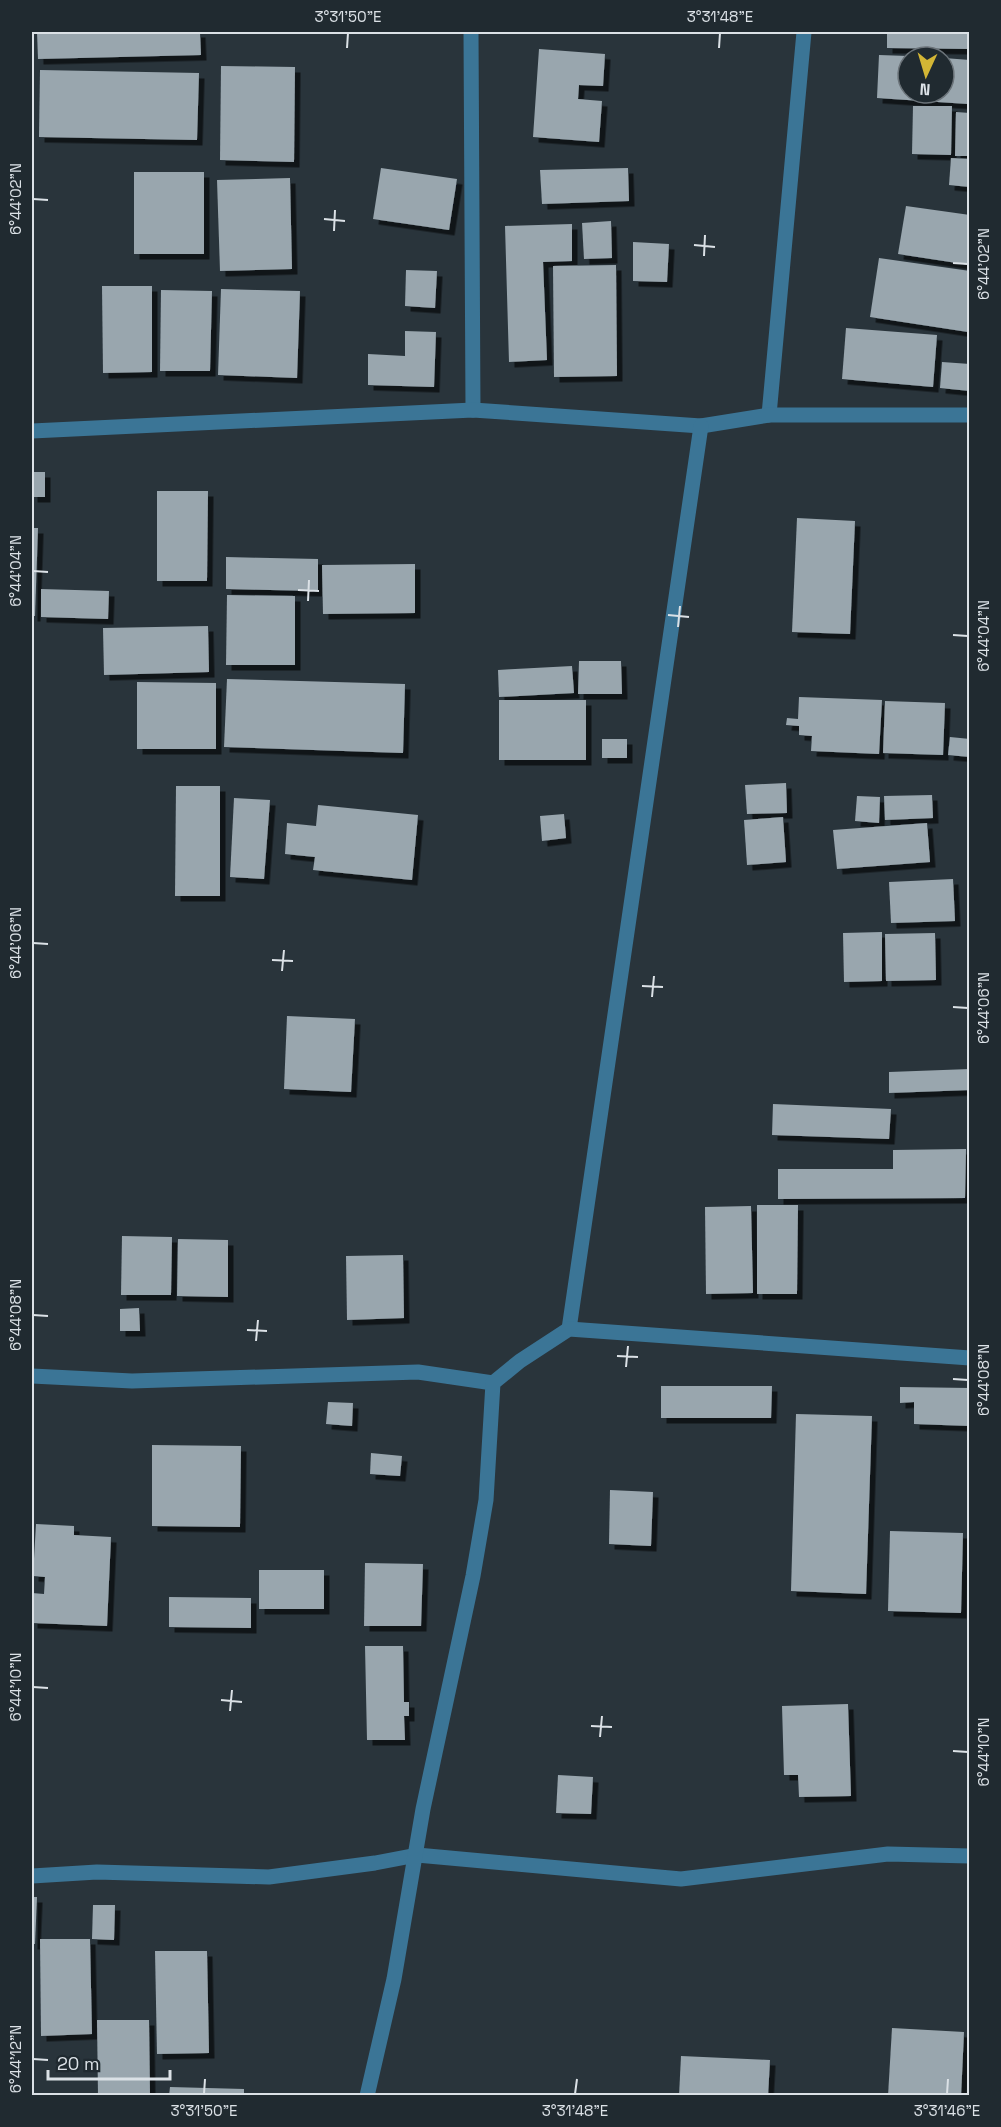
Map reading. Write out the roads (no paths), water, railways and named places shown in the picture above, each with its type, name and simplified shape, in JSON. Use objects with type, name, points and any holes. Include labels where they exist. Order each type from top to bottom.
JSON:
[{"type":"street","points":[[471,32],[473,410]]},
{"type":"street","points":[[769,415],[804,32]]},
{"type":"street","points":[[32,431],[473,410],[701,426],[769,415],[969,415]]},
{"type":"street","points":[[569,1329],[701,426]]},
{"type":"street","points":[[367,2096],[394,1979],[417,1855],[423,1809],[473,1576],[486,1500],[493,1383],[520,1361],[569,1329],[969,1358]]},
{"type":"street","points":[[32,1376],[132,1381],[418,1372],[493,1383]]},
{"type":"street","points":[[32,1876],[97,1872],[269,1877],[417,1855],[681,1880],[888,1854],[969,1856]]}]
